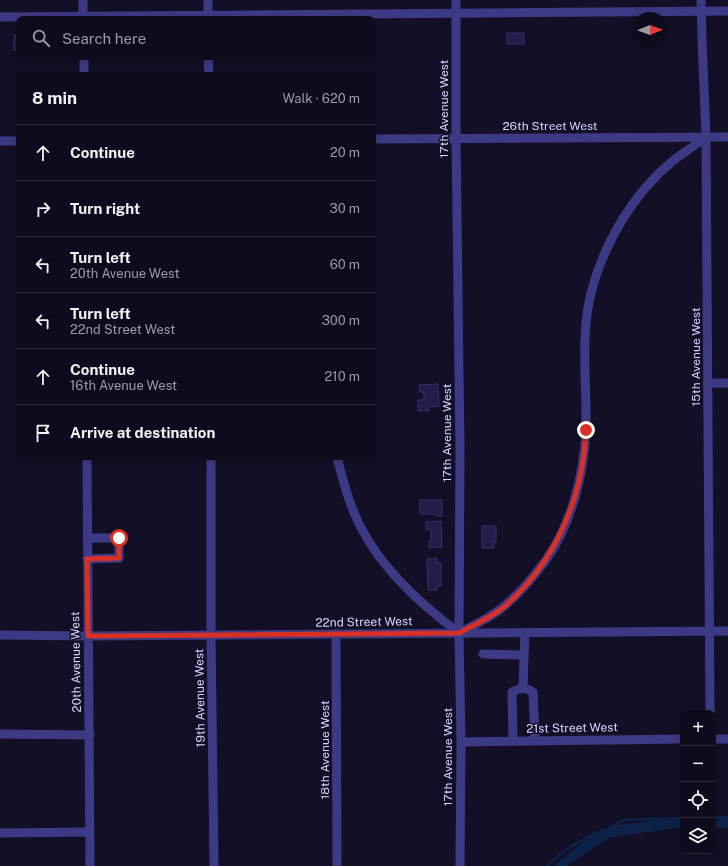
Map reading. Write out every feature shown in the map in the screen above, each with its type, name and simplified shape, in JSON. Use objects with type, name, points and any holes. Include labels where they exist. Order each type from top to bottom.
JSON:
[{"type":"street","points":[[83,0],[83,16]]},
{"type":"street","points":[[208,0],[208,16]]},
{"type":"street","name":"17th Avenue West","points":[[456,0],[456,138],[460,451],[460,866]]},
{"type":"street","name":"15th Avenue West","points":[[701,0],[706,137],[710,710]]},
{"type":"street","points":[[291,16],[728,11]]},
{"type":"street","points":[[0,17],[16,17]]},
{"type":"street","points":[[84,60],[84,72]]},
{"type":"street","points":[[208,60],[209,72]]},
{"type":"street","points":[[338,460],[355,515],[364,533],[392,572],[438,617],[459,633],[483,621],[503,608],[516,596],[534,575],[559,538],[570,512],[579,481],[586,430],[586,325],[591,293],[607,248],[629,210],[647,186],[674,160],[706,137]]},
{"type":"street","name":"26th Street West","points":[[376,139],[728,137]]},
{"type":"street","points":[[0,141],[16,141]]},
{"type":"street","points":[[708,383],[728,383]]},
{"type":"street","name":"20th Avenue West","points":[[87,460],[90,866]]},
{"type":"street","name":"19th Avenue West","points":[[211,460],[211,635],[214,866]]},
{"type":"street","points":[[87,538],[119,538],[119,558],[87,559]]},
{"type":"street","name":"22nd Street West","points":[[0,636],[728,631]]},
{"type":"street","points":[[523,688],[525,633]]},
{"type":"street","name":"18th Avenue West","points":[[336,634],[338,866]]},
{"type":"street","points":[[483,654],[519,655],[524,657]]},
{"type":"street","points":[[513,741],[512,692],[523,688],[529,689],[533,692],[535,740]]},
{"type":"street","points":[[0,734],[90,734]]},
{"type":"street","name":"21st Street West","points":[[461,742],[680,739]]},
{"type":"street","points":[[716,739],[728,739]]},
{"type":"street","points":[[0,833],[90,832]]},
{"type":"water","points":[[716,816],[728,816],[728,828],[716,828]]},
{"type":"water","points":[[680,817],[680,828],[608,838],[567,866],[554,866],[579,845],[609,826]]},
{"type":"building","points":[[507,33],[524,33],[524,44],[507,44]]},
{"type":"building","points":[[14,35],[16,35],[16,50],[14,50]]},
{"type":"building","points":[[438,384],[439,406],[429,407],[429,411],[418,411],[418,400],[424,400],[424,392],[420,392],[419,385]]},
{"type":"building","points":[[420,500],[442,500],[442,516],[436,516],[436,514],[420,514]]},
{"type":"building","points":[[441,521],[442,547],[429,548],[429,541],[431,541],[431,530],[426,530],[426,522]]},
{"type":"building","points":[[482,526],[496,526],[496,542],[494,542],[494,548],[482,548]]},
{"type":"building","points":[[437,558],[437,563],[441,563],[441,586],[437,586],[437,590],[428,590],[427,559]]},
{"type":"waterway","points":[[610,827],[624,820],[680,818]]},
{"type":"waterway","points":[[547,866],[566,850],[603,830]]},
{"type":"route","points":[[119,538],[119,558],[87,559],[88,636],[459,633],[483,621],[503,608],[516,596],[546,559],[556,543],[570,512],[579,481],[586,430]]}]
